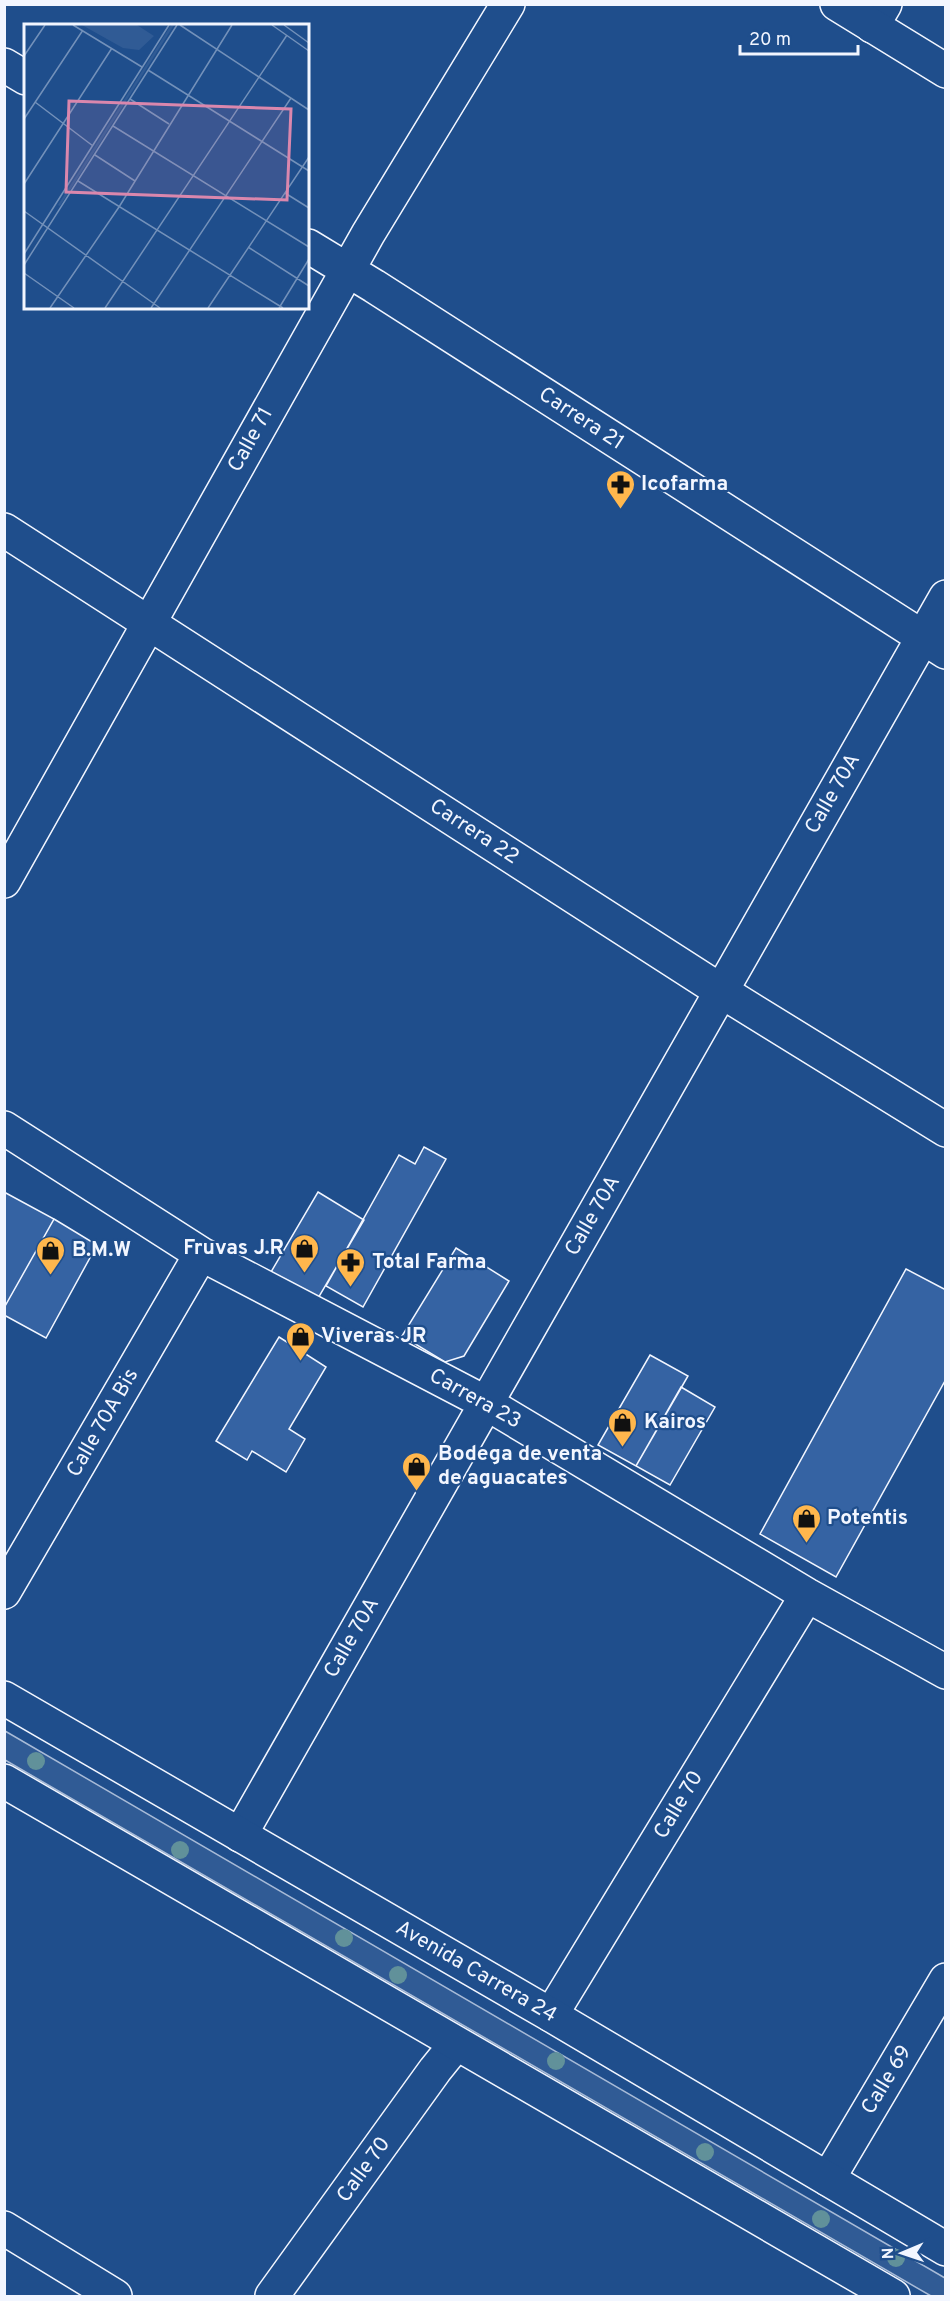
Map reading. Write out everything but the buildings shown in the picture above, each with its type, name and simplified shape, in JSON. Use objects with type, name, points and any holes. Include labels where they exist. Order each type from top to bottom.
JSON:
[{"type":"street","name":"Calle 71","points":[[4,881],[347,269],[508,4]]},
{"type":"street","points":[[837,4],[878,15],[945,71]]},
{"type":"street","points":[[4,65],[24,77]]},
{"type":"street","name":"Carrera 21","points":[[309,247],[934,645]]},
{"type":"street","name":"Carrera 22","points":[[4,530],[721,992],[945,1130]]},
{"type":"street","name":"Calle 70A","points":[[240,1835],[721,992],[934,645],[945,597]]},
{"type":"street","name":"Carrera 23","points":[[4,1128],[201,1254],[486,1403],[807,1595],[945,1672]]},
{"type":"street","name":"Calle 70A Bis","points":[[4,1592],[201,1254]]},
{"type":"street","name":"Calle 70","points":[[550,2015],[807,1595]]},
{"type":"street","name":"Avenida Carrera 24","points":[[4,1698],[550,2015],[945,2249]]},
{"type":"street","points":[[4,1781],[893,2296]]},
{"type":"street","name":"Calle 69","points":[[828,2179],[945,1980]]},
{"type":"street","name":"Calle 70","points":[[272,2296],[456,2044]]},
{"type":"street","points":[[4,2228],[115,2296]]},
{"type":"shaded area","points":[[5,1731],[945,2278],[945,2296],[931,2296],[5,1760]]},
{"type":"place","name":"Icofarma","points":[[620,510]]},
{"type":"place","name":"Fruvas J.R","points":[[305,1274]]},
{"type":"place","name":"B.M.W","points":[[51,1276]]},
{"type":"place","name":"Total Farma","points":[[351,1288]]},
{"type":"place","name":"Viveras JR","points":[[300,1362]]},
{"type":"place","name":"Kairos","points":[[623,1448]]},
{"type":"place","name":"Bodega de venta de aguacates","points":[[417,1492]]},
{"type":"place","name":"Potentis","points":[[806,1544]]}]
